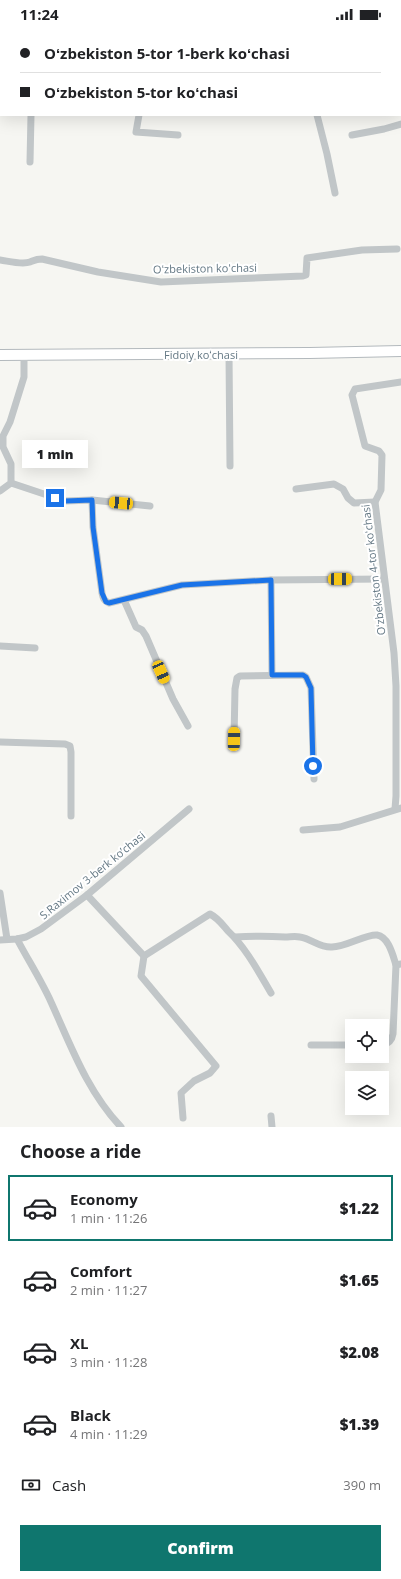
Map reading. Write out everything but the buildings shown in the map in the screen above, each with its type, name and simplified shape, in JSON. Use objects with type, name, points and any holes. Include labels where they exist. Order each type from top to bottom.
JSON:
[{"type":"street","points":[[30,162],[31,116]]},
{"type":"street","points":[[140,116],[136,132],[178,135]]},
{"type":"street","points":[[317,116],[335,193]]},
{"type":"street","points":[[352,135],[401,124]]},
{"type":"street","name":"Oʻzbekiston koʻchasi","points":[[0,260],[30,262],[34,259],[42,259],[98,272],[161,282],[303,276],[306,275],[307,272],[307,258],[362,250],[397,249]]},
{"type":"street","name":"Fidoiy koʻchasi","points":[[0,355],[230,354],[401,351]]},
{"type":"street","points":[[230,354],[230,466]]},
{"type":"street","points":[[11,483],[11,464],[4,447],[3,436],[10,422],[24,377],[24,356]]},
{"type":"street","name":"Oʻzbekiston 4-tor koʻchasi","points":[[398,809],[394,653],[375,502],[381,490],[382,455],[379,451],[365,446],[352,395],[355,389],[401,382]]},
{"type":"street","points":[[0,490],[11,483]]},
{"type":"street","points":[[11,483],[65,501],[92,500],[150,506]]},
{"type":"street","points":[[296,489],[334,484],[343,489],[348,498],[354,502],[375,502]]},
{"type":"street","points":[[92,500],[93,527],[103,598],[109,603],[182,585],[271,580],[384,579]]},
{"type":"street","points":[[271,580],[272,675]]},
{"type":"street","points":[[124,600],[136,627],[142,630],[146,636],[173,699],[188,726]]},
{"type":"street","points":[[0,646],[35,648]]},
{"type":"street","points":[[234,739],[235,689],[237,678],[240,676],[303,675],[311,688],[314,779]]},
{"type":"street","points":[[0,742],[65,744],[70,746],[71,816]]},
{"type":"street","name":"S.Raximov 3-berk koʼchasi","points":[[4,939],[26,937],[41,929],[87,895],[189,809]]},
{"type":"street","points":[[303,830],[340,826],[398,809]]},
{"type":"street","points":[[0,893],[4,939]]},
{"type":"street","points":[[87,895],[144,956]]},
{"type":"street","points":[[183,1118],[181,1093],[194,1082],[210,1074],[216,1066],[145,982],[141,971],[144,956],[210,914],[218,918],[235,937],[250,957],[271,993]]},
{"type":"street","points":[[235,937],[299,937],[330,947],[342,946],[376,935],[384,939],[398,964],[393,1034],[392,1040],[389,1042]]},
{"type":"street","points":[[17,939],[51,1002],[64,1034],[87,1082],[108,1113],[121,1127]]},
{"type":"street","points":[[311,1045],[345,1045]]},
{"type":"street","points":[[271,1116],[272,1127]]},
{"type":"route","points":[[55,498],[65,501],[92,500],[93,527],[102,593],[106,602],[115,603],[182,585],[271,580],[272,675],[303,675],[308,681],[311,688],[313,766]]}]
